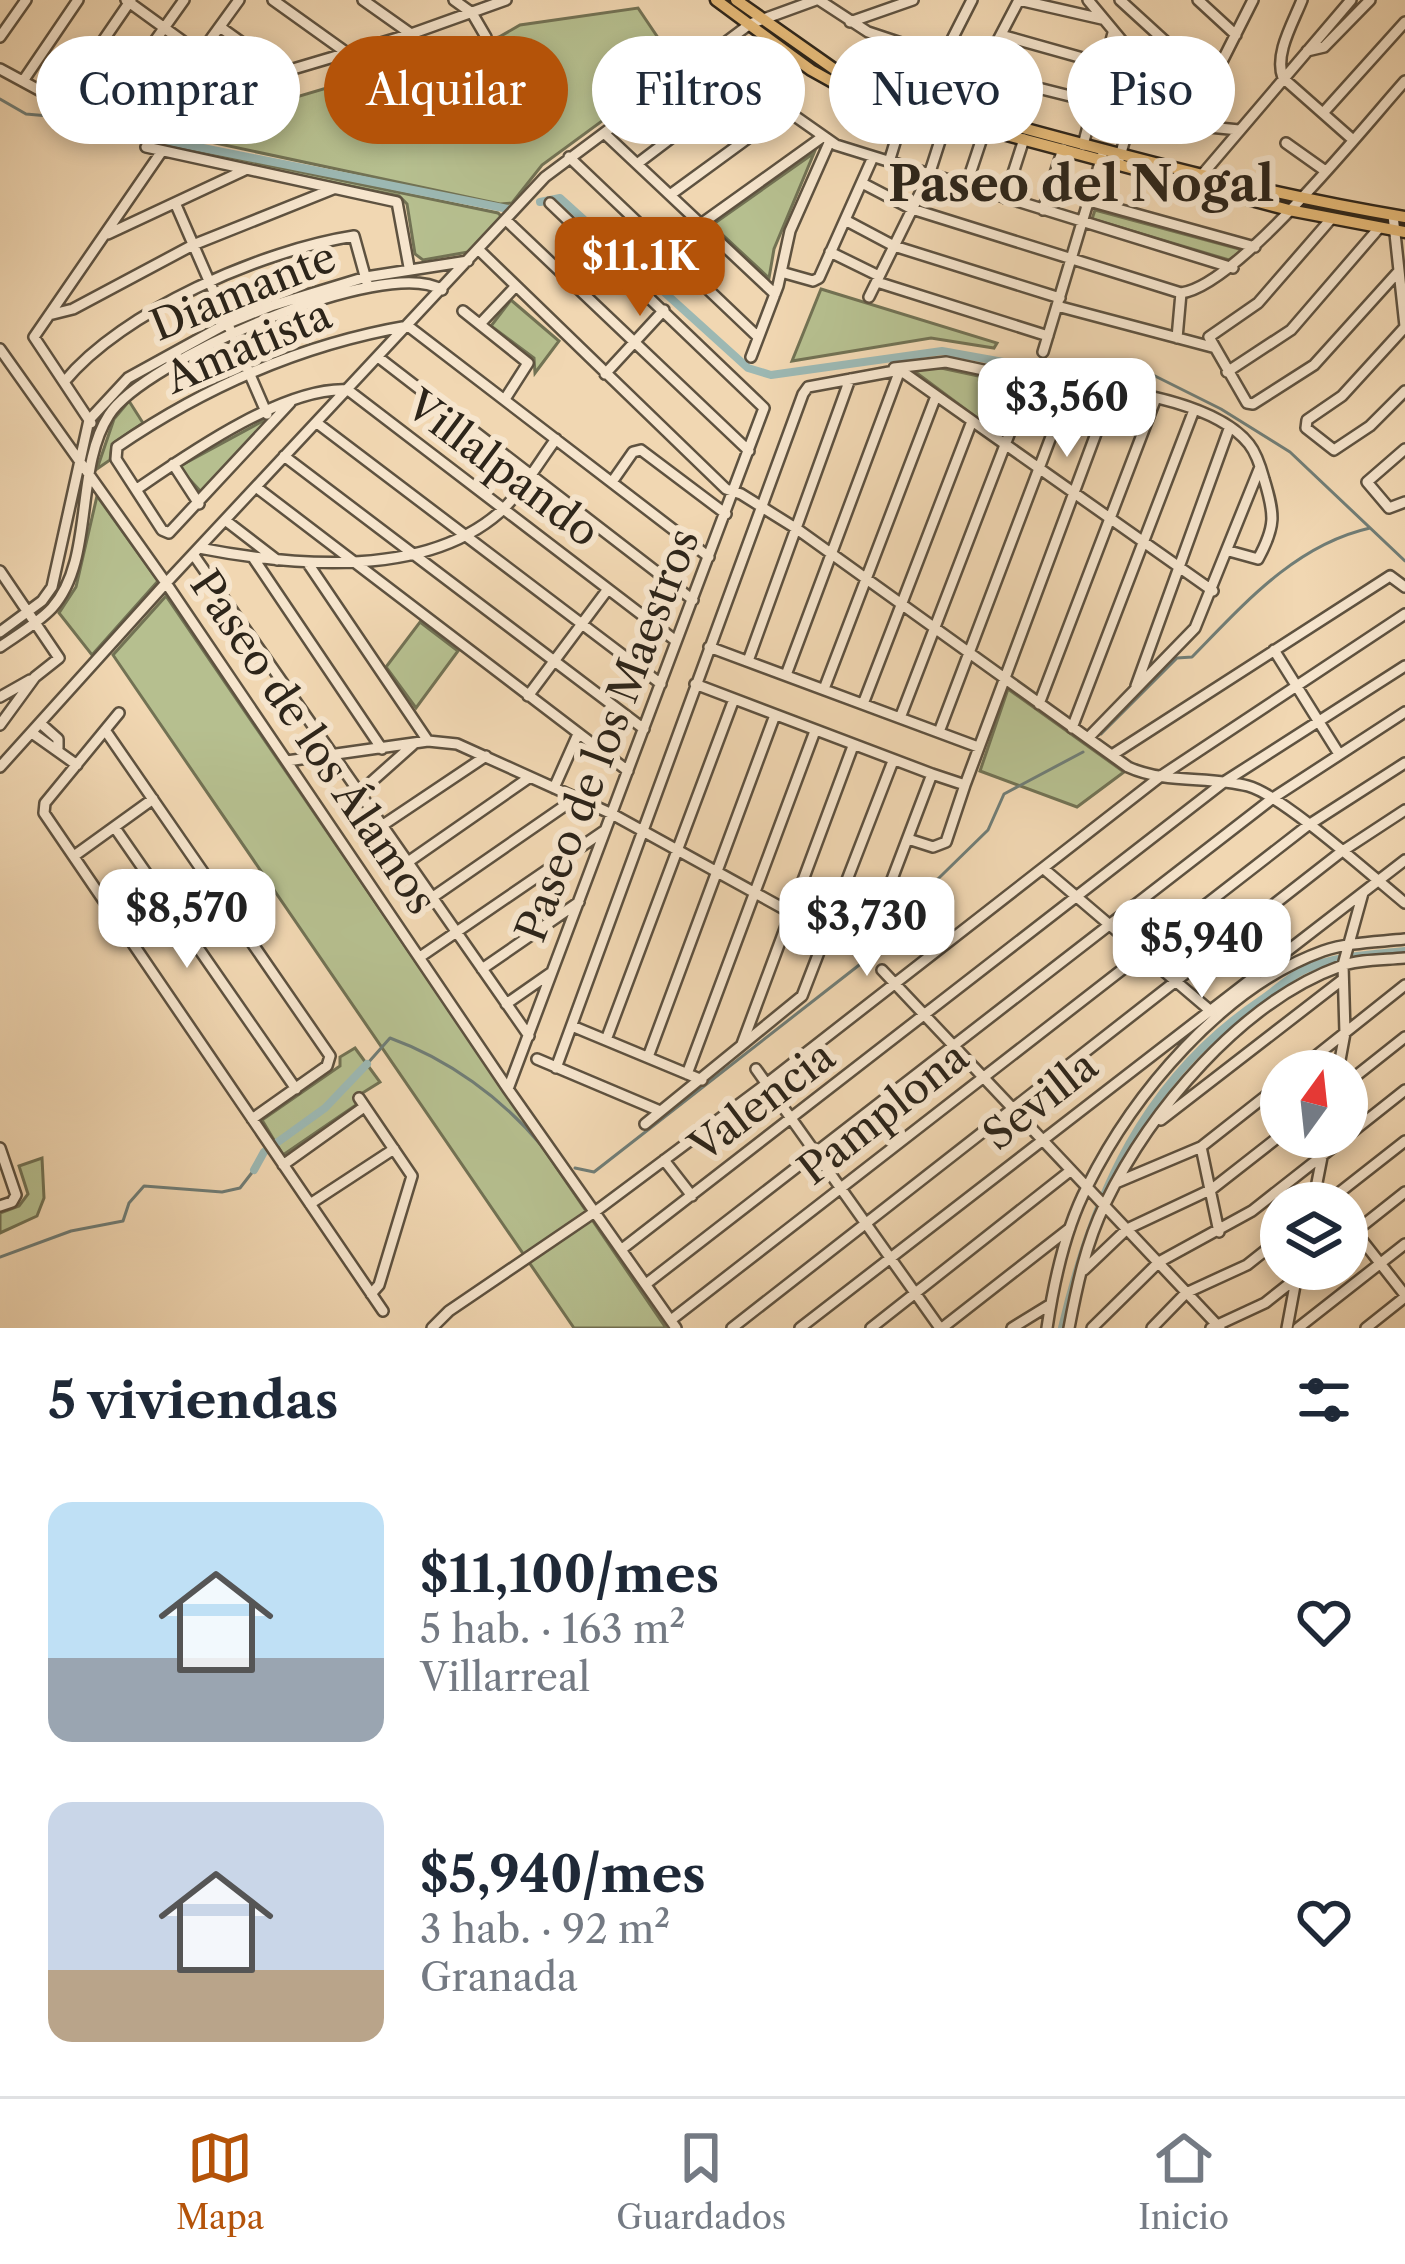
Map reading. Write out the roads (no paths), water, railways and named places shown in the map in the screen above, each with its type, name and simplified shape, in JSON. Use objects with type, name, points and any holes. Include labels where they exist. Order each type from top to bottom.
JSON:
[{"type":"main road","points":[[716,0],[756,21]]},
{"type":"main road","points":[[736,0],[829,81]]},
{"type":"main road","points":[[1043,134],[1119,159],[1294,204],[1399,216]]},
{"type":"main road","points":[[1043,144],[1103,154]]},
{"type":"main road","points":[[1119,159],[1201,176],[1237,190]]},
{"type":"main road","points":[[1294,204],[1331,219],[1400,231]]},
{"type":"street","points":[[2,29],[26,0]]},
{"type":"street","points":[[23,81],[79,0]]},
{"type":"street","points":[[158,36],[184,0]]},
{"type":"street","points":[[212,36],[239,0]]},
{"type":"street","points":[[273,0],[324,37]]},
{"type":"street","points":[[363,0],[410,34]]},
{"type":"street","points":[[454,0],[472,14],[485,36]]},
{"type":"street","points":[[403,36],[506,0]]},
{"type":"street","points":[[735,36],[756,21],[818,0],[876,36]]},
{"type":"street","points":[[850,22],[913,0]]},
{"type":"street","points":[[954,36],[972,0]]},
{"type":"street","points":[[1067,54],[1001,35],[1018,0],[1102,19]]},
{"type":"street","points":[[1088,0],[1116,36]]},
{"type":"street","points":[[1120,0],[1159,36]]},
{"type":"street","points":[[1198,0],[1236,35],[1252,0]]},
{"type":"street","points":[[1302,0],[1280,62],[1283,78],[1352,139]]},
{"type":"street","points":[[1201,176],[1351,0]]},
{"type":"street","points":[[1307,51],[1324,47],[1370,0]]},
{"type":"street","points":[[106,36],[129,1],[178,36]]},
{"type":"street","points":[[1323,112],[1405,22]]},
{"type":"street","points":[[220,27],[233,36]]},
{"type":"street","points":[[0,69],[36,88]]},
{"type":"street","points":[[862,183],[912,209],[1189,293],[1233,268],[1256,247],[1405,81]]},
{"type":"street","points":[[805,126],[825,140],[873,158],[1233,268]]},
{"type":"street","points":[[1235,130],[1239,130]]},
{"type":"street","points":[[701,224],[825,140]]},
{"type":"street","points":[[751,356],[775,294],[790,231],[825,140]]},
{"type":"street","points":[[0,767],[545,177],[592,142]]},
{"type":"street","points":[[1286,143],[1324,170]]},
{"type":"street","points":[[616,144],[775,294]]},
{"type":"street","points":[[637,164],[663,144]]},
{"type":"street","points":[[670,195],[740,144]]},
{"type":"street","points":[[889,162],[895,144]]},
{"type":"street","points":[[869,297],[929,175],[939,144]]},
{"type":"street","points":[[966,186],[980,144]]},
{"type":"street","points":[[1005,198],[1022,144]]},
{"type":"street","points":[[1119,159],[1123,144]]},
{"type":"street","points":[[146,147],[398,202],[410,268]]},
{"type":"street","points":[[1043,210],[1064,149]]},
{"type":"street","points":[[99,432],[34,340],[162,151]]},
{"type":"street","points":[[1043,352],[1103,154]]},
{"type":"street","points":[[569,158],[758,337]]},
{"type":"street","points":[[781,272],[817,280],[873,158]]},
{"type":"street","points":[[104,236],[244,170]]},
{"type":"street","points":[[49,315],[73,309],[193,245],[333,189]]},
{"type":"street","points":[[1089,201],[1256,247]]},
{"type":"street","points":[[550,203],[664,310],[605,374]]},
{"type":"street","points":[[176,205],[273,424]]},
{"type":"street","points":[[1399,216],[1398,272],[1405,326],[1342,396],[1306,425],[1329,450],[1364,431],[1405,391]]},
{"type":"street","points":[[844,220],[894,246],[1059,302],[1210,343],[1258,303],[1331,219]]},
{"type":"street","points":[[507,221],[749,451]]},
{"type":"street","points":[[1227,372],[1292,330],[1379,228]]},
{"type":"street","points":[[64,382],[90,352],[139,318],[292,250],[356,237],[367,282]]},
{"type":"street","points":[[479,250],[726,489],[797,529],[1133,770],[1254,788],[1405,903]]},
{"type":"street","points":[[830,252],[878,279],[1048,336]]},
{"type":"street","name":"Diamante","points":[[0,647],[33,616],[52,587],[88,420],[116,387],[139,370],[228,329],[410,268],[468,261]]},
{"type":"street","points":[[1210,343],[1249,404],[1306,372],[1398,272]]},
{"type":"street","name":"Diamante","points":[[367,282],[415,282],[442,290]]},
{"type":"street","points":[[480,324],[514,288]]},
{"type":"street","points":[[1178,338],[1181,293]]},
{"type":"street","name":"Paseo de los Maestros","points":[[508,1089],[764,412],[762,404],[664,310]]},
{"type":"street","points":[[463,311],[528,363],[505,399]]},
{"type":"street","points":[[408,326],[709,557]]},
{"type":"street","name":"Amatista","points":[[290,403],[173,532],[165,533],[116,459],[117,447],[192,399],[306,350],[408,326]]},
{"type":"street","name":"Diamante","points":[[0,632],[52,608],[68,583],[99,432],[112,410],[135,386],[228,329]]},
{"type":"street","name":"Paseo de los Álamos","points":[[2,351],[674,1324]]},
{"type":"street","points":[[378,357],[693,600]]},
{"type":"street","points":[[556,1068],[804,391],[946,362],[1035,381],[1113,388],[1194,410],[1247,442],[1261,467],[1275,517],[1258,559],[1229,551]]},
{"type":"street","points":[[894,370],[1213,591]]},
{"type":"street","points":[[786,675],[894,370]]},
{"type":"street","points":[[748,662],[850,379]]},
{"type":"street","points":[[900,718],[1024,393],[1035,381]]},
{"type":"street","points":[[939,732],[1071,384]]},
{"type":"street","points":[[908,838],[933,848],[946,842],[1113,388]]},
{"type":"street","points":[[137,489],[266,412],[323,390],[348,390]]},
{"type":"street","name":"Villalpando","points":[[348,390],[676,641]]},
{"type":"street","points":[[824,689],[936,396]]},
{"type":"street","points":[[1039,704],[1156,398]]},
{"type":"street","points":[[1072,728],[1194,410]]},
{"type":"street","points":[[863,704],[972,421]]},
{"type":"street","points":[[317,423],[661,684]]},
{"type":"street","points":[[1134,691],[1229,428]]},
{"type":"street","points":[[196,551],[307,562],[413,554],[464,536],[504,509],[556,439]]},
{"type":"street","points":[[1405,448],[1367,482],[1392,509],[1405,502]]},
{"type":"street","points":[[612,482],[633,452],[641,449],[726,514]]},
{"type":"street","points":[[284,456],[644,729]]},
{"type":"street","points":[[173,464],[199,504]]},
{"type":"street","points":[[1088,737],[1196,628],[1261,467]]},
{"type":"street","points":[[256,487],[628,771]]},
{"type":"street","points":[[225,520],[277,560]]},
{"type":"street","points":[[64,534],[78,537]]},
{"type":"street","points":[[196,551],[529,1036]]},
{"type":"street","points":[[253,558],[382,748]]},
{"type":"street","points":[[307,562],[428,741]]},
{"type":"street","points":[[0,698],[59,659],[1,576]]},
{"type":"street","points":[[1112,755],[1390,576],[1405,587]]},
{"type":"street","points":[[528,696],[608,589]]},
{"type":"street","points":[[432,1328],[449,1311],[596,1211],[897,986],[1161,776],[1405,614]]},
{"type":"street","points":[[709,647],[978,747]]},
{"type":"street","points":[[1274,650],[1339,754]]},
{"type":"street","name":"Valencia","points":[[622,1249],[1224,782],[1405,666]]},
{"type":"street","points":[[0,725],[35,677]]},
{"type":"street","points":[[695,683],[893,761],[965,784]]},
{"type":"street","points":[[607,1040],[734,699]]},
{"type":"street","points":[[119,712],[42,808],[383,1312]]},
{"type":"street","points":[[646,1284],[1273,798],[1405,712]]},
{"type":"street","points":[[648,1058],[775,716]]},
{"type":"street","points":[[36,728],[50,747],[58,748],[77,765]]},
{"type":"street","points":[[105,730],[328,1053],[330,1062],[252,1119]]},
{"type":"street","points":[[687,1074],[815,731]]},
{"type":"street","points":[[554,788],[578,734]]},
{"type":"street","points":[[287,761],[428,741],[457,744],[612,814],[865,953],[932,774]]},
{"type":"street","name":"Paseo de los Álamos","points":[[360,792],[416,743]]},
{"type":"street","points":[[742,1047],[853,746]]},
{"type":"street","points":[[383,826],[485,756]]},
{"type":"street","points":[[645,1124],[802,996],[893,761]]},
{"type":"street","name":"Pamplona","points":[[674,1324],[839,1189],[1307,826],[1405,763]]},
{"type":"street","points":[[408,862],[530,776]]},
{"type":"street","points":[[433,898],[576,798]]},
{"type":"street","points":[[74,856],[153,799]]},
{"type":"street","points":[[732,1328],[1342,852],[1405,810]]},
{"type":"street","points":[[115,828],[296,1089]]},
{"type":"street","points":[[420,957],[607,829]]},
{"type":"street","name":"Sevilla","points":[[800,1328],[1214,1014],[1405,860]]},
{"type":"street","points":[[1044,868],[1214,1014]]},
{"type":"street","points":[[1342,1050],[1345,954],[1363,893]]},
{"type":"street","points":[[482,969],[579,902]]},
{"type":"street","points":[[1069,1328],[1103,1203],[1185,1082],[1248,1023],[1345,954],[1405,939]]},
{"type":"street","points":[[1047,1328],[1070,1228],[1088,1190],[1152,1084],[1214,1014],[1320,952],[1405,958]]},
{"type":"street","points":[[882,970],[1216,1326],[1265,1303],[1279,1290]]},
{"type":"street","points":[[506,1004],[552,972]]},
{"type":"street","points":[[1154,1125],[1342,980]]},
{"type":"street","points":[[1324,1050],[1405,985]]},
{"type":"street","points":[[572,1026],[702,1080]]},
{"type":"street","points":[[1368,1066],[1405,1037]]},
{"type":"street","points":[[537,1060],[660,1111]]},
{"type":"street","points":[[756,1069],[941,1328],[1070,1228]]},
{"type":"street","points":[[1368,1120],[1405,1090]]},
{"type":"street","points":[[1118,1182],[1201,1148],[1260,1101]]},
{"type":"street","points":[[283,1166],[362,1102],[411,1172],[379,1285],[371,1294]]},
{"type":"street","points":[[1355,1182],[1405,1141]]},
{"type":"street","points":[[0,1148],[16,1195],[0,1206]]},
{"type":"street","points":[[1201,1148],[1220,1232]]},
{"type":"street","points":[[310,1204],[394,1149]]},
{"type":"street","points":[[1080,1274],[1127,1229],[1212,1189],[1260,1151]]},
{"type":"street","points":[[1093,1328],[1159,1262],[1220,1232],[1320,1158]]},
{"type":"street","points":[[664,1160],[692,1196]]},
{"type":"street","points":[[872,1328],[1070,1171]]},
{"type":"street","points":[[1368,1221],[1405,1192]]},
{"type":"street","points":[[1298,1328],[1405,1244]]},
{"type":"street","points":[[1366,1328],[1405,1296],[1368,1251]]},
{"type":"street","points":[[1152,1328],[1186,1293],[1260,1255]]},
{"type":"street","points":[[1288,1328],[1294,1290]]},
{"type":"street","points":[[1012,1328],[1051,1304]]},
{"type":"waterway","points":[[0,99],[36,115]]},
{"type":"waterway","points":[[183,144],[513,210]]},
{"type":"waterway","points":[[540,202],[560,198],[748,368],[771,375],[942,351],[1054,371],[1143,370]]},
{"type":"waterway","points":[[1143,370],[1221,409],[1290,452],[1405,561]]},
{"type":"waterway","points":[[1101,734],[1177,658],[1192,657],[1294,562],[1343,536],[1370,528]]},
{"type":"waterway","points":[[575,1168],[594,1172],[863,962],[899,917],[988,830],[1004,794],[1083,752]]},
{"type":"waterway","points":[[1062,1328],[1108,1187],[1155,1103],[1185,1066],[1220,1031],[1300,972],[1342,958],[1405,951]]},
{"type":"waterway","points":[[367,1064],[390,1038],[412,1047],[473,1082],[541,1145]]},
{"type":"waterway","points":[[254,1170],[264,1152],[325,1108],[367,1064]]},
{"type":"waterway","points":[[0,1257],[71,1231],[123,1221],[129,1203],[144,1186],[222,1192],[240,1188],[254,1170]]},
{"type":"district","name":"Paseo del Nogal","points":[[1081,184]]}]
